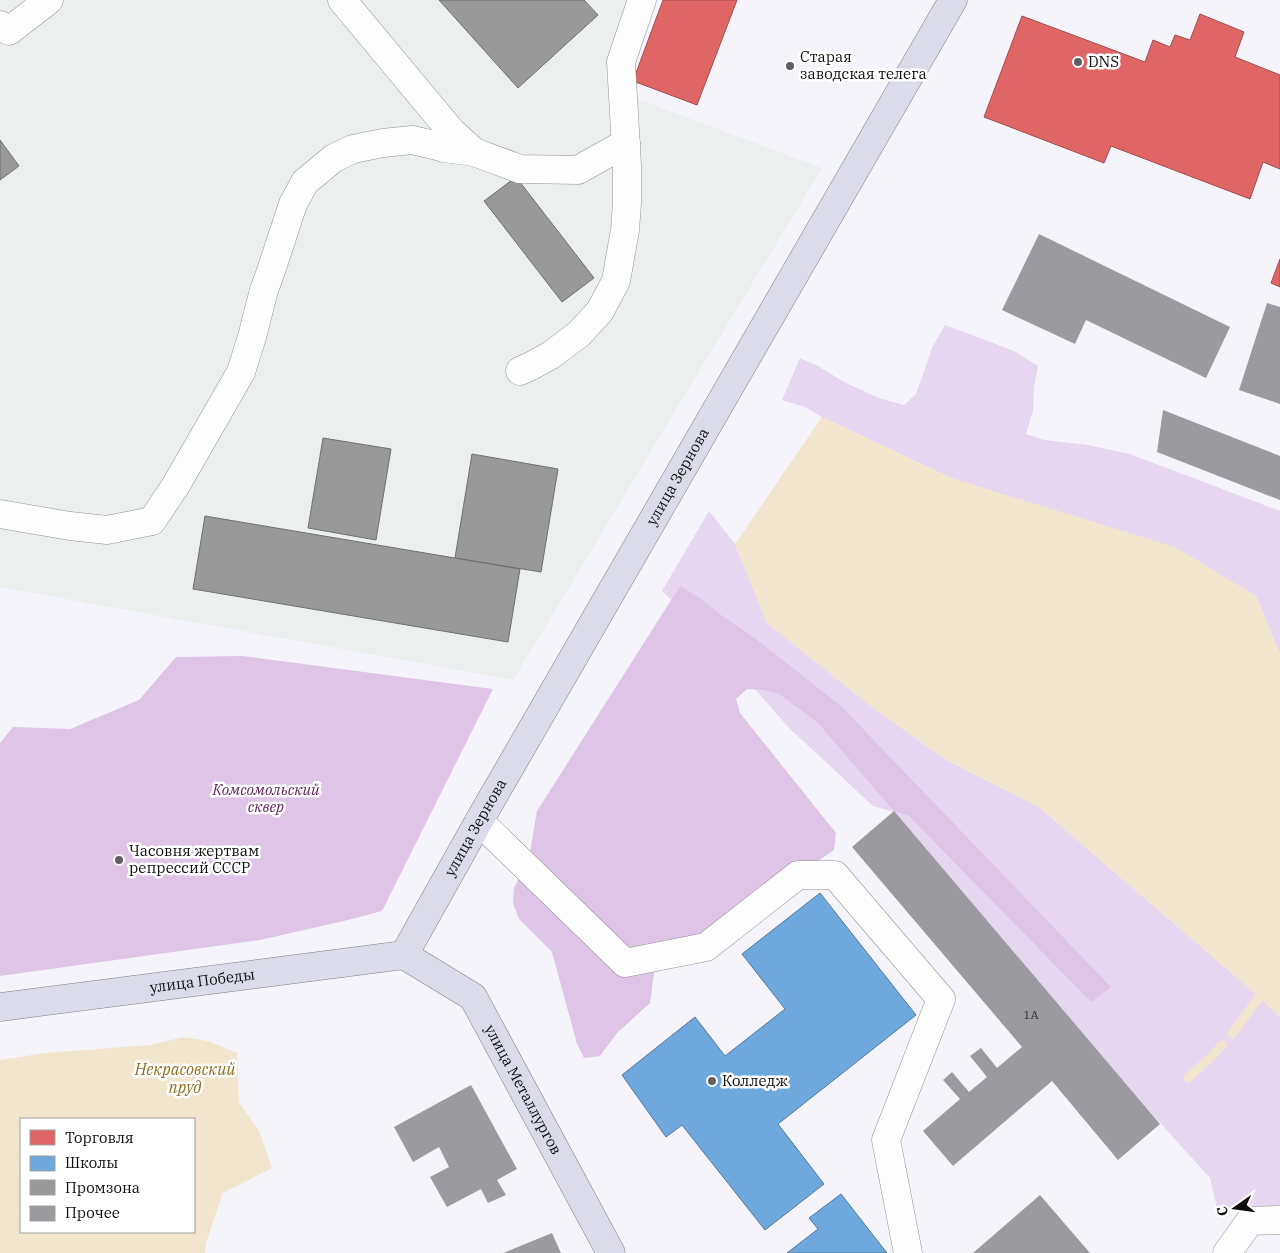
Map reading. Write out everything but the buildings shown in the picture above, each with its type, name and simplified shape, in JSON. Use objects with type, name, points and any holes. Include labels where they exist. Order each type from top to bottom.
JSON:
[{"type":"main road","name":"улица Зернова","points":[[404,955],[479,821],[954,0]]},
{"type":"main road","name":"улица Победы","points":[[0,1007],[404,955]]},
{"type":"main road","name":"улица Металлургов","points":[[404,955],[473,997],[611,1253]]},
{"type":"street","points":[[0,26],[9,31],[48,0]]},
{"type":"street","points":[[342,0],[451,132],[474,152]]},
{"type":"street","points":[[520,371],[551,355],[579,334],[600,311],[616,281],[625,230],[627,203],[626,143],[621,62],[642,0]]},
{"type":"street","points":[[0,514],[70,526],[107,530],[152,521],[176,484],[241,372],[264,290],[293,204],[305,182],[334,158],[353,149],[382,142],[412,140],[444,148],[474,152],[520,168],[578,170],[626,143]]},
{"type":"street","points":[[479,821],[625,963],[706,947],[798,875],[835,875],[941,999],[886,1140],[908,1253]]},
{"type":"street","points":[[1227,1253],[1250,1222],[1280,1220]]},
{"type":"shaded area","points":[[0,0],[637,0],[608,88],[822,168],[513,680],[0,587]]},
{"type":"shaded area","points":[[945,325],[1014,351],[1038,366],[1034,387],[1033,411],[1026,434],[1045,440],[1088,445],[1130,454],[1280,511],[1280,654],[1256,596],[951,478],[822,417],[805,407],[782,400],[800,358],[818,366],[844,382],[879,398],[904,405],[916,394],[932,348]]},
{"type":"shaded area","points":[[709,511],[735,544],[767,623],[876,710],[945,759],[1039,807],[1271,1007],[1280,1017],[1280,1205],[1218,1212],[1210,1178],[1144,1105],[894,812],[873,806],[789,728],[706,633],[662,591]]},
{"type":"green space","points":[[680,586],[756,639],[841,706],[1111,987],[1091,1002],[909,816],[894,811],[817,722],[779,694],[747,689],[736,699],[740,713],[836,833],[834,850],[777,892],[656,959],[650,1003],[617,1033],[600,1056],[584,1058],[577,1044],[552,952],[519,919],[513,903],[514,888],[529,858],[537,811]]},
{"type":"green space","name":"Комсомольский сквер","points":[[242,656],[493,689],[382,911],[260,940],[0,976],[0,743],[13,727],[70,729],[139,700],[176,657]]},
{"type":"water","points":[[822,417],[951,478],[1175,547],[1256,596],[1280,654],[1280,1017],[1039,807],[945,759],[876,710],[767,623],[735,544]]},
{"type":"water","name":"Некрасовский пруд","points":[[184,1037],[208,1041],[237,1053],[239,1102],[259,1131],[272,1168],[223,1193],[206,1243],[205,1253],[0,1253],[0,1060],[46,1053],[150,1045]]},
{"type":"waterway","points":[[1232,1034],[1259,997],[1280,976]]},
{"type":"waterway","points":[[1188,1078],[1222,1045]]},
{"type":"place","name":"DNS","points":[[1078,62]]},
{"type":"place","name":"Старая заводская телега","points":[[790,66]]},
{"type":"place","name":"Часовня жертвам репрессий СССР","points":[[119,860]]},
{"type":"place","name":"Колледж","points":[[712,1081]]}]
